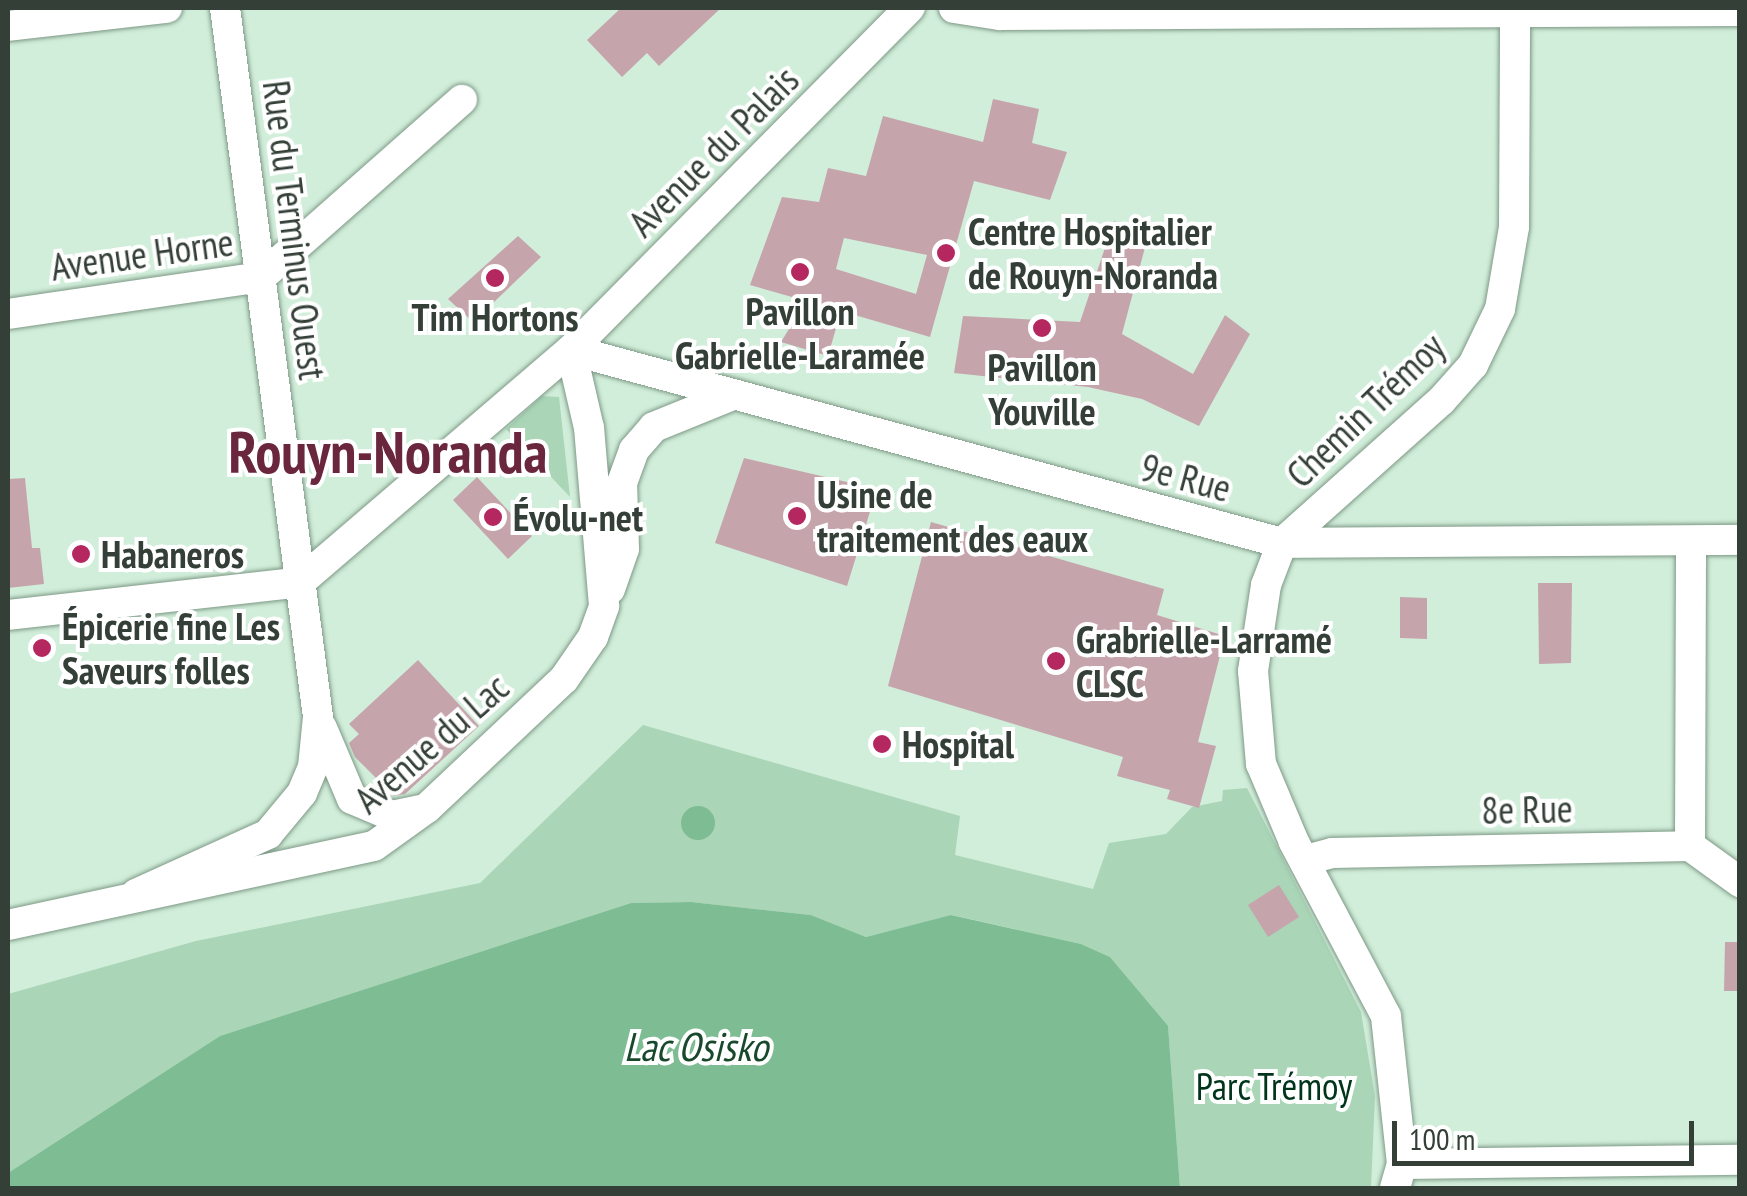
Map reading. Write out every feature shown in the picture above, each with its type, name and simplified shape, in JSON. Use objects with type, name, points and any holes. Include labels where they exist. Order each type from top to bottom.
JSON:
[{"type":"street","points":[[8,26],[167,8]]},
{"type":"street","name":"Rue du Terminus Ouest","points":[[225,8],[318,717]]},
{"type":"street","name":"Avenue du Palais","points":[[300,582],[571,350],[910,8]]},
{"type":"street","points":[[954,8],[1000,15],[1740,11]]},
{"type":"street","name":"Chemin Trémoy","points":[[1399,1176],[1386,1016],[1262,764],[1252,718],[1266,586],[1282,543],[1441,401],[1488,337],[1512,268],[1515,10]]},
{"type":"street","name":"Avenue Horne","points":[[8,314],[260,277],[462,100]]},
{"type":"street","name":"9e Rue","points":[[571,350],[1282,543],[1740,540]]},
{"type":"street","name":"Avenue du Lac","points":[[8,924],[136,894],[357,853],[391,838],[427,808],[564,679],[587,647],[604,606],[589,428],[571,350]]},
{"type":"street","points":[[604,606],[624,549],[622,484],[634,450],[666,421],[734,394]]},
{"type":"street","points":[[1692,540],[1690,846],[1740,882]]},
{"type":"street","points":[[8,615],[300,582]]},
{"type":"street","points":[[318,717],[352,798],[392,816],[427,808]]},
{"type":"street","points":[[136,894],[278,826],[313,768],[318,717]]},
{"type":"street","name":"8e Rue","points":[[1306,860],[1332,853],[1690,846]]},
{"type":"street","points":[[1399,1176],[1740,1160]]},
{"type":"green space","points":[[542,396],[559,397],[570,497],[506,429]]},
{"type":"green space","name":"Parc Trémoy","points":[[643,725],[960,816],[955,855],[1093,889],[1109,843],[1166,834],[1192,807],[1222,801],[1223,790],[1247,788],[1361,1012],[1375,1096],[1371,1188],[1180,1188],[1168,1027],[1110,957],[1081,944],[952,915],[866,937],[811,915],[691,902],[631,903],[220,1036],[8,1173],[8,994],[196,941],[480,883]]},
{"type":"water","points":[[698,806],[710,811],[715,823],[710,835],[698,840],[686,835],[681,823],[686,811]]},
{"type":"water","name":"Lac Osisko","points":[[691,902],[811,915],[866,937],[951,915],[1081,944],[1110,957],[1168,1026],[1180,1188],[8,1188],[8,1173],[220,1036],[631,903]]},
{"type":"building","points":[[621,8],[721,8],[659,66],[647,53],[622,77],[587,40]]},
{"type":"building","points":[[993,99],[1039,109],[1032,143],[1067,152],[1050,200],[974,181],[930,337],[841,311],[828,356],[781,342],[806,301],[750,285],[782,197],[819,202],[828,168],[866,176],[883,116],[983,142]],"holes":[[[844,238],[927,255],[916,294],[836,269]]]},
{"type":"building","name":"Pavillon Youville","points":[[1114,221],[1148,236],[1122,334],[1193,374],[1225,315],[1250,334],[1199,426],[1142,399],[1088,387],[954,373],[963,316],[1080,322]]},
{"type":"building","name":"Tim Hortons","points":[[518,236],[541,257],[473,322],[448,299]]},
{"type":"building","name":"Usine de traitement des eaux","points":[[744,458],[877,489],[847,586],[715,543]]},
{"type":"building","name":"Évolu-net","points":[[477,477],[532,536],[508,559],[453,500]]},
{"type":"building","points":[[25,478],[32,548],[40,548],[44,584],[8,588],[8,479]]},
{"type":"building","name":"Grabrielle-Larramé CLSC","points":[[931,522],[1164,589],[1157,615],[1225,636],[1198,742],[1216,746],[1199,808],[1167,799],[1170,790],[1117,776],[1123,757],[888,686]]},
{"type":"building","points":[[1538,583],[1572,583],[1571,663],[1539,664]]},
{"type":"building","points":[[1400,597],[1427,598],[1427,639],[1400,638]]},
{"type":"building","points":[[418,660],[479,726],[405,794],[394,796],[355,757],[349,743],[359,734],[349,724]]},
{"type":"building","points":[[1279,885],[1299,917],[1268,937],[1248,905]]},
{"type":"building","points":[[1725,942],[1740,942],[1740,991],[1724,991]]},
{"type":"place","name":"Centre Hospitalier de Rouyn-Noranda","points":[[946,253]]},
{"type":"place","name":"Pavillon Gabrielle-Laramée","points":[[800,272]]},
{"type":"place","name":"Tim Hortons","points":[[495,278]]},
{"type":"place","name":"Pavillon Youville","points":[[1042,328]]},
{"type":"place","name":"Usine de traitement des eaux","points":[[797,516]]},
{"type":"place","name":"Évolu-net","points":[[493,517]]},
{"type":"place","name":"Habaneros","points":[[81,554]]},
{"type":"place","name":"Épicerie fine Les Saveurs folles","points":[[42,648]]},
{"type":"place","name":"Grabrielle-Larramé CLSC","points":[[1056,661]]},
{"type":"place","name":"Hospital","points":[[882,744]]},
{"type":"district","name":"Rouyn-Noranda","points":[[388,452]]}]
